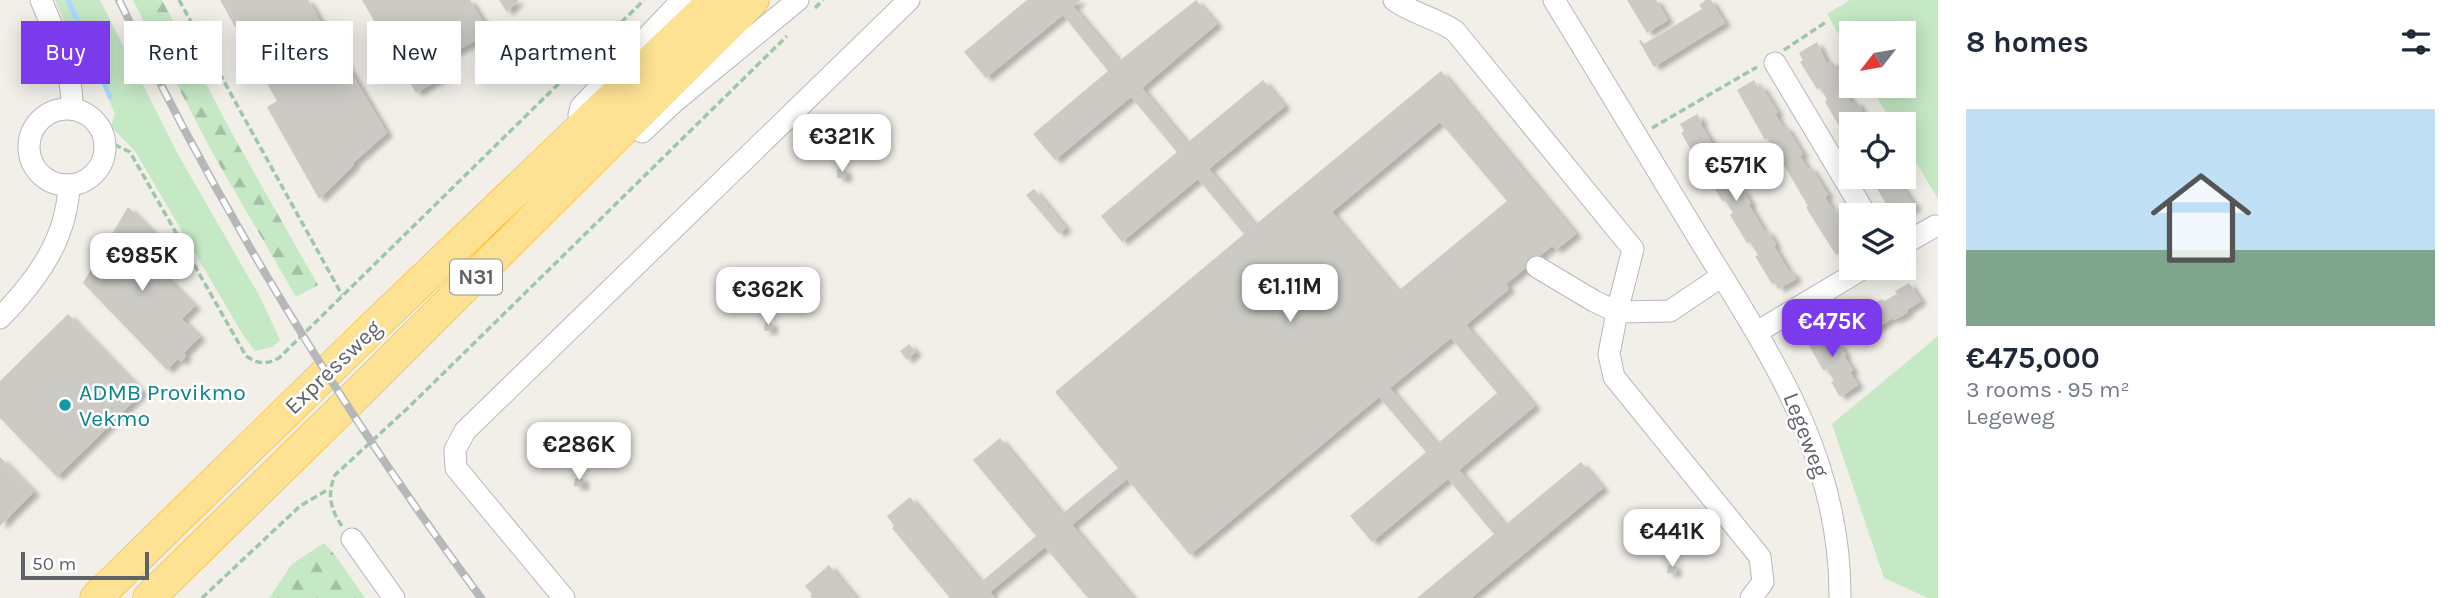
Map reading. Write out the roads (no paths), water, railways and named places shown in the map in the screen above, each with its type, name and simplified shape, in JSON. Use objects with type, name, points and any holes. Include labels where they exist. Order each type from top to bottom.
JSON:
[{"type":"highway","name":"Expressweg","points":[[96,598],[370,330],[715,0]]},
{"type":"highway","name":"Expressweg","points":[[149,598],[754,0]]},
{"type":"street","points":[[41,0],[61,48],[73,87],[72,109]]},
{"type":"street","name":"Expressweg","points":[[572,138],[581,107],[682,0]]},
{"type":"street","points":[[564,598],[456,468],[455,450],[465,431],[909,0]]},
{"type":"street","points":[[1394,0],[1405,8],[1442,22],[1455,31],[1633,248],[1609,354],[1614,377],[1760,557],[1763,582],[1751,598]]},
{"type":"street","name":"Legeweg","points":[[1554,0],[1757,332],[1797,406],[1824,481],[1834,527],[1840,573],[1840,598]]},
{"type":"street","name":"Expressweg","points":[[598,156],[624,148],[674,102],[806,5]]},
{"type":"street","points":[[1770,61],[1859,203]]},
{"type":"street","points":[[72,109],[99,125],[105,140],[105,149],[99,167],[86,179],[69,185],[54,182],[41,174],[33,161],[30,146],[33,131],[43,118],[57,111],[72,109]]},
{"type":"street","points":[[0,318],[41,270],[53,248],[62,228],[69,185]]},
{"type":"street","points":[[1916,237],[1935,226]]},
{"type":"street","points":[[1537,267],[1617,312],[1670,311],[1722,276]]},
{"type":"street","points":[[1757,332],[1844,280]]},
{"type":"street","points":[[352,539],[394,598]]},
{"type":"waterway","points":[[68,0],[110,97]]},
{"type":"railway","points":[[119,0],[198,155],[286,308],[381,456],[481,598]]},
{"type":"place","name":"ADMB Provikmo Vekmo","points":[[65,405]]}]
